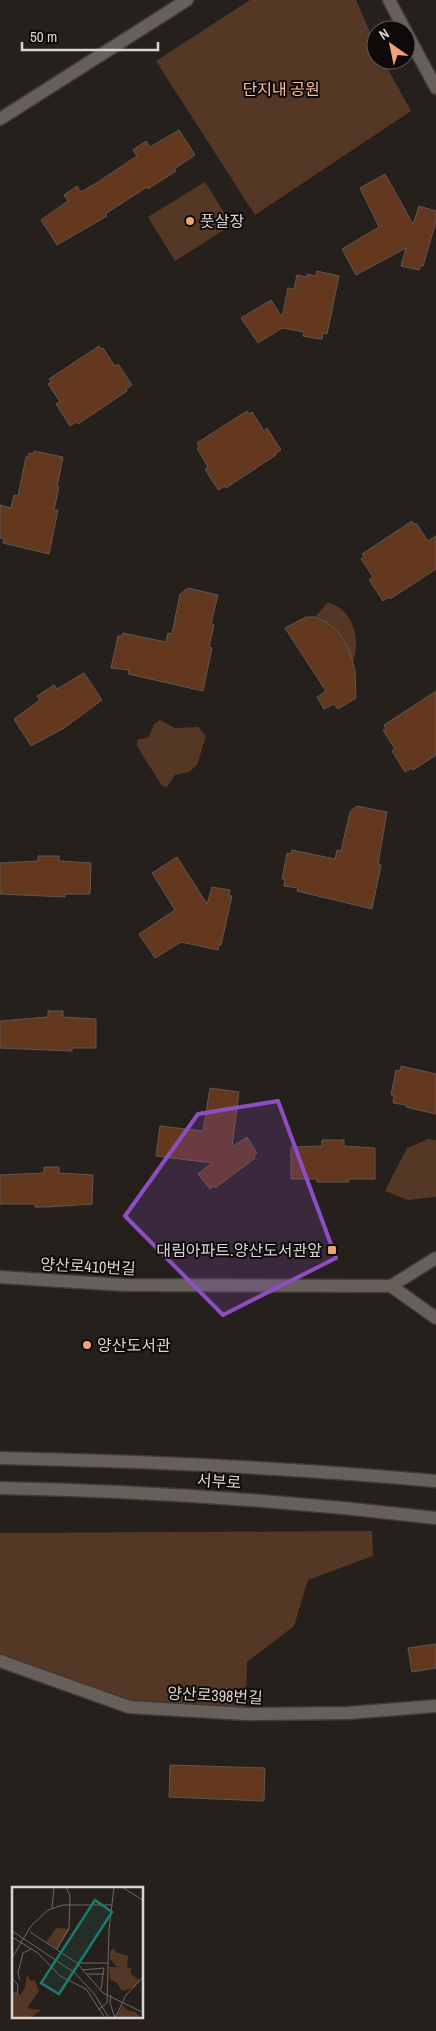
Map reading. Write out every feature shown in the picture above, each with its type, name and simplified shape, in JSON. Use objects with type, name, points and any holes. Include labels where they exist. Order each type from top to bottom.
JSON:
[{"type":"street","points":[[0,119],[187,0]]},
{"type":"street","points":[[389,0],[399,20]]},
{"type":"street","points":[[416,51],[436,88]]},
{"type":"street","points":[[436,1258],[391,1286],[436,1318]]},
{"type":"street","name":"양산로410번길","points":[[0,1277],[124,1285],[391,1286]]},
{"type":"street","name":"서부로","points":[[0,1458],[128,1460],[313,1470],[436,1481]]},
{"type":"street","name":"서부로","points":[[0,1488],[126,1491],[315,1504],[436,1518]]},
{"type":"street","name":"양산로398번길","points":[[0,1661],[129,1707],[255,1714],[348,1714],[436,1706]]},
{"type":"highlighted area","points":[[278,1101],[336,1258],[223,1315],[125,1216],[198,1114]]},
{"type":"green space","name":"단지내 공원","points":[[250,0],[356,0],[366,23],[366,70],[388,70],[411,111],[255,215],[156,61]]},
{"type":"green space","name":"풋살장","points":[[205,182],[232,225],[175,261],[148,217]]},
{"type":"green space","points":[[328,602],[344,612],[353,626],[356,644],[353,662],[347,647],[339,635],[329,625],[315,617]]},
{"type":"green space","points":[[160,720],[175,728],[198,727],[206,736],[197,765],[189,772],[175,775],[167,787],[162,786],[137,746],[137,740],[149,737],[154,724]]},
{"type":"green space","points":[[428,1139],[436,1140],[436,1197],[408,1200],[385,1191],[407,1148]]},
{"type":"green space","points":[[372,1531],[373,1556],[308,1580],[294,1626],[247,1662],[246,1714],[129,1707],[0,1661],[0,1533]]},
{"type":"building","points":[[179,130],[195,155],[174,169],[176,171],[105,214],[107,216],[57,245],[41,220],[68,201],[64,195],[77,186],[81,192],[98,182],[137,156],[133,150],[146,141],[150,147]]},
{"type":"building","points":[[385,174],[413,224],[419,206],[436,211],[436,222],[423,266],[421,265],[419,270],[401,266],[406,248],[356,275],[342,249],[379,227],[360,188]]},
{"type":"building","points":[[317,271],[339,276],[327,334],[323,333],[322,339],[318,339],[303,336],[304,332],[282,328],[258,343],[241,318],[271,300],[282,317],[288,288],[294,289],[297,275],[307,277],[307,274],[316,276]]},
{"type":"building","points":[[99,346],[101,349],[103,348],[115,366],[118,364],[132,385],[126,389],[127,391],[78,424],[76,422],[70,426],[56,404],[60,402],[48,384],[51,382],[49,379]]},
{"type":"building","points":[[247,411],[249,414],[252,412],[264,431],[267,428],[281,450],[226,488],[225,486],[218,490],[205,469],[208,467],[197,448],[199,447],[197,443]]},
{"type":"building","points":[[34,451],[63,457],[54,510],[58,510],[49,554],[3,543],[4,539],[0,538],[0,505],[11,508],[14,495],[18,496],[26,457],[28,457],[29,453],[33,454]]},
{"type":"building","points":[[412,521],[414,525],[416,523],[428,541],[436,536],[436,569],[390,599],[389,597],[383,601],[369,580],[373,577],[361,559],[364,557],[362,554]]},
{"type":"building","points":[[188,588],[218,595],[211,624],[214,625],[209,647],[212,648],[203,691],[128,674],[129,670],[111,668],[118,636],[122,636],[123,633],[166,642],[168,633],[172,634],[180,594]]},
{"type":"building","points":[[306,617],[315,617],[326,622],[339,633],[349,649],[355,670],[356,698],[338,709],[334,704],[324,709],[317,697],[326,691],[285,628]]},
{"type":"building","points":[[84,673],[102,700],[64,728],[31,746],[14,719],[40,700],[37,696],[54,685],[57,689]]},
{"type":"building","points":[[436,691],[436,755],[413,770],[412,768],[405,772],[392,751],[395,749],[383,730],[386,729],[384,725]]},
{"type":"building","points":[[357,806],[387,812],[378,864],[381,865],[372,909],[297,891],[298,888],[284,886],[285,879],[282,879],[287,853],[291,854],[292,850],[335,859],[337,850],[341,851],[350,812]]},
{"type":"building","points":[[38,856],[59,856],[59,861],[91,863],[90,894],[65,894],[65,897],[0,894],[0,863],[38,861]]},
{"type":"building","points":[[177,857],[207,904],[212,887],[230,890],[229,896],[232,896],[221,945],[219,945],[218,950],[181,942],[155,958],[139,934],[175,910],[152,873]]},
{"type":"building","points":[[48,1011],[63,1011],[63,1017],[96,1019],[96,1048],[72,1048],[72,1051],[0,1048],[0,1021],[48,1017]]},
{"type":"building","points":[[401,1066],[436,1074],[436,1114],[406,1107],[407,1105],[393,1103],[394,1096],[391,1095],[396,1070],[400,1071]]},
{"type":"building","points":[[210,1088],[239,1092],[232,1147],[247,1137],[257,1153],[254,1156],[255,1158],[215,1188],[214,1186],[210,1189],[198,1174],[212,1163],[156,1156],[160,1126],[203,1131]]},
{"type":"building","points":[[322,1140],[344,1140],[344,1146],[375,1148],[375,1179],[349,1179],[349,1182],[317,1182],[317,1179],[291,1179],[291,1147],[322,1146]]},
{"type":"building","points":[[44,1167],[59,1167],[59,1173],[93,1175],[92,1204],[35,1207],[35,1204],[0,1204],[0,1175],[44,1173]]},
{"type":"building","points":[[436,1644],[436,1668],[412,1672],[408,1648]]},
{"type":"building","points":[[170,1765],[265,1768],[264,1801],[169,1797]]},
{"type":"place","name":"풋살장","points":[[190,221]]},
{"type":"place","name":"대림아파트.양산도서관앞","points":[[332,1250]]},
{"type":"place","name":"양산도서관","points":[[87,1345]]}]
